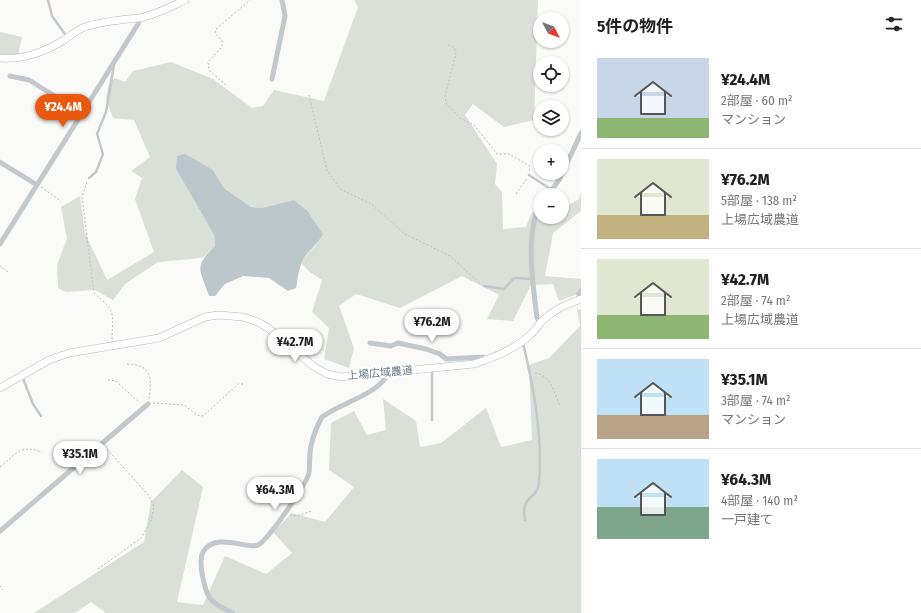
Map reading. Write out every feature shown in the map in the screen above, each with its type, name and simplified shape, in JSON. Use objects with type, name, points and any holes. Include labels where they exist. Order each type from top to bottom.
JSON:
[{"type":"street","points":[[0,58],[10,59],[30,56],[48,49],[83,28],[106,21],[140,18],[155,14],[185,0]]},
{"type":"street","points":[[272,79],[285,16],[282,0]]},
{"type":"street","points":[[0,244],[138,24],[140,18]]},
{"type":"street","points":[[10,76],[29,80],[82,113]]},
{"type":"street","points":[[554,188],[560,180],[581,133]]},
{"type":"street","points":[[0,162],[37,185]]},
{"type":"street","points":[[534,224],[533,279],[537,318],[540,323]]},
{"type":"street","points":[[580,300],[579,294],[581,291]]},
{"type":"street","name":"上場広域農道","points":[[0,388],[49,360],[69,353],[159,338],[205,318],[218,315],[243,317],[258,322],[268,328],[313,366],[327,374],[342,377],[474,364],[487,360],[523,340],[532,334],[540,323],[552,312],[564,305],[580,300]]},
{"type":"street","points":[[370,343],[391,346],[398,343],[426,349],[440,354],[446,359],[483,357],[487,360]]},
{"type":"street","points":[[233,613],[220,608],[207,596],[200,563],[202,554],[211,545],[225,542],[254,546],[258,545],[284,513],[306,482],[309,473],[311,446],[322,417],[377,387],[385,379],[388,372]]},
{"type":"street","points":[[0,532],[146,406]]},
{"type":"lane","points":[[48,0],[52,16],[67,37]]},
{"type":"lane","points":[[89,178],[96,172],[103,154],[97,134],[106,112],[115,60]]},
{"type":"lane","points":[[529,175],[550,188]]},
{"type":"lane","points":[[484,286],[504,289],[514,278],[533,279]]},
{"type":"lane","points":[[523,340],[530,373],[539,446],[539,484],[536,492],[525,502],[523,510],[525,520]]},
{"type":"lane","points":[[432,369],[432,420]]},
{"type":"lane","points":[[22,376],[33,404],[41,416]]},
{"type":"path","points":[[226,85],[209,70],[208,62],[222,46],[222,41],[215,33],[217,28],[250,0]]},
{"type":"path","points":[[448,45],[454,47],[456,54],[445,96],[446,103],[460,118],[474,125],[497,154],[509,154],[530,166],[529,175],[516,194]]},
{"type":"path","points":[[309,95],[327,170],[340,189],[371,204],[405,234],[450,256],[484,286]]},
{"type":"path","points":[[89,178],[82,197],[94,293],[110,307],[113,313],[112,346]]},
{"type":"path","points":[[37,185],[61,201]]},
{"type":"path","points":[[0,266],[8,272]]},
{"type":"path","points":[[127,364],[138,365],[148,372],[151,378],[146,406]]},
{"type":"path","points":[[530,373],[542,374],[548,378],[560,406]]},
{"type":"path","points":[[108,380],[116,381],[140,403],[146,406],[155,403],[184,406],[197,415],[203,416],[238,384],[245,384]]},
{"type":"path","points":[[98,569],[141,538],[151,521],[154,506],[149,496],[103,444]]},
{"type":"path","points":[[0,467],[17,452],[30,448],[42,452]]},
{"type":"path","points":[[284,513],[298,516],[311,511]]},
{"type":"path","points":[[0,586],[3,590]]},
{"type":"shaded area","points":[[354,0],[538,0],[538,12],[533,12],[533,48],[536,48],[536,56],[533,56],[533,92],[535,92],[535,100],[533,100],[533,120],[504,127],[473,104],[465,115],[497,164],[495,184],[502,192],[503,229],[526,227],[533,212],[533,224],[564,224],[553,233],[545,276],[581,279],[581,293],[559,301],[553,284],[531,285],[513,321],[487,319],[499,295],[462,276],[400,308],[356,294],[339,306],[354,348],[349,368],[324,359],[329,328],[312,312],[322,280],[310,272],[301,263],[323,234],[307,210],[294,200],[262,208],[251,207],[224,188],[213,170],[176,169],[214,235],[215,246],[202,258],[158,262],[125,284],[113,300],[95,290],[66,292],[58,288],[57,265],[67,238],[61,207],[80,196],[85,233],[107,280],[154,252],[135,199],[142,178],[131,171],[150,157],[134,120],[113,118],[106,98],[109,83],[115,78],[125,82],[133,71],[171,62],[213,79],[252,108],[263,106],[274,90],[324,101],[358,7]]},
{"type":"shaded area","points":[[0,32],[22,37],[18,55],[0,54]]},
{"type":"shaded area","points":[[185,154],[213,170],[224,188],[251,207],[262,208],[294,200],[307,210],[323,234],[302,262],[296,288],[288,291],[269,278],[243,276],[225,284],[215,296],[209,296],[200,269],[204,259],[215,246],[214,235],[176,169],[177,156]]},
{"type":"shaded area","points":[[581,192],[581,211],[569,220],[569,205],[579,199]]},
{"type":"shaded area","points":[[581,309],[581,613],[106,613],[91,602],[75,613],[34,613],[144,542],[151,502],[182,470],[203,487],[177,602],[203,605],[225,556],[266,574],[292,553],[273,532],[292,513],[325,522],[354,487],[329,470],[331,423],[354,411],[367,435],[386,430],[383,399],[416,421],[420,447],[441,443],[486,408],[501,447],[532,440],[529,365],[549,358],[580,326],[577,310]]}]
